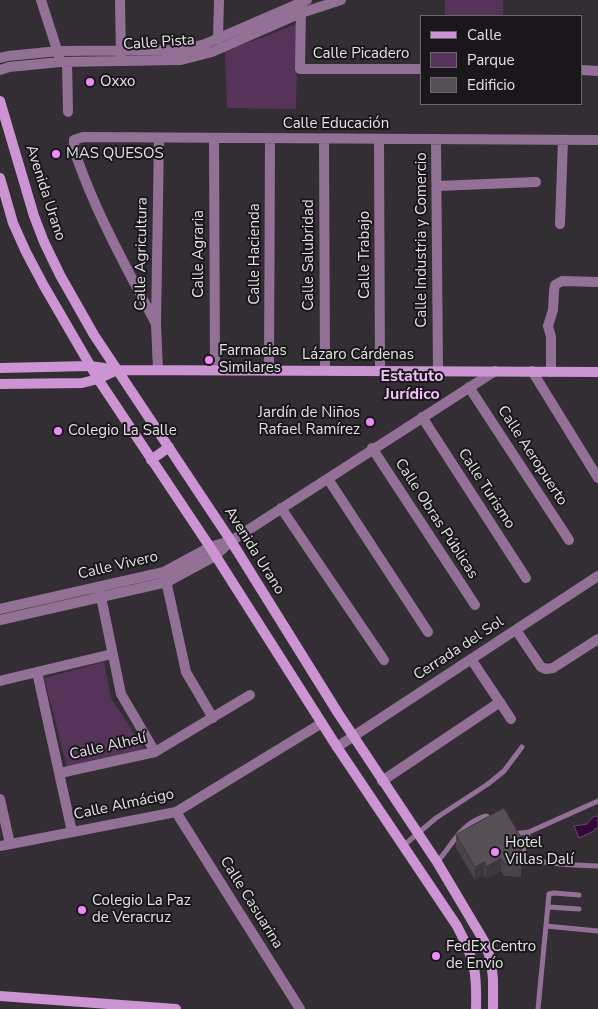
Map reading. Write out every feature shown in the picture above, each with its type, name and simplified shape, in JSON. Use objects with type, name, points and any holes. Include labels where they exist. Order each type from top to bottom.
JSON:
[{"type":"main road","name":"Avenida Urano","points":[[0,101],[34,216],[60,275],[94,335],[170,447],[353,737],[444,873],[484,941],[491,960],[493,1009]]},
{"type":"main road","points":[[0,178],[14,223],[26,252],[90,366],[216,556],[337,747],[457,926],[470,950],[477,979],[476,1009]]},
{"type":"main road","name":"Lázaro Cárdenas","points":[[0,368],[90,366],[118,370],[598,372]]},
{"type":"main road","points":[[0,384],[82,382],[98,379],[118,370]]},
{"type":"main road","points":[[151,460],[170,447]]},
{"type":"main road","points":[[428,883],[444,873]]},
{"type":"main road","points":[[0,996],[176,1009]]},
{"type":"street","points":[[41,0],[63,62],[68,112]]},
{"type":"street","points":[[120,0],[121,56]]},
{"type":"street","points":[[218,39],[219,0]]},
{"type":"street","name":"Calle Pista","points":[[0,58],[59,51],[182,60],[212,52],[301,13],[341,0]]},
{"type":"street","points":[[301,13],[303,1]]},
{"type":"street","name":"Calle Pista","points":[[0,70],[9,67],[181,50],[206,44],[303,1]]},
{"type":"street","name":"Calle Picadero","points":[[301,13],[300,69],[420,70]]},
{"type":"street","points":[[583,70],[598,71]]},
{"type":"street","name":"Calle Educación","points":[[156,324],[90,192],[76,157],[74,140],[83,137],[598,140]]},
{"type":"street","name":"Calle Agricultura","points":[[158,370],[156,324],[159,138]]},
{"type":"street","name":"Calle Agraria","points":[[214,138],[215,370]]},
{"type":"street","name":"Calle Hacienda","points":[[269,370],[270,139]]},
{"type":"street","name":"Calle Salubridad","points":[[324,139],[325,370]]},
{"type":"street","name":"Calle Trabajo","points":[[380,139],[380,371]]},
{"type":"street","name":"Calle Industria y Comercio","points":[[436,139],[438,371]]},
{"type":"street","points":[[560,224],[562,140]]},
{"type":"street","points":[[437,186],[536,182]]},
{"type":"street","points":[[551,372],[551,337],[548,326],[553,310],[555,285],[562,282],[598,282]]},
{"type":"street","points":[[231,541],[372,448],[495,371]]},
{"type":"street","points":[[532,371],[598,478]]},
{"type":"street","name":"Calle Aeropuerto","points":[[469,387],[569,540]]},
{"type":"street","name":"Calle Turismo","points":[[422,418],[526,578]]},
{"type":"street","name":"Calle Obras Públicas","points":[[372,448],[475,605]]},
{"type":"street","points":[[328,478],[428,632]]},
{"type":"street","points":[[281,508],[384,660]]},
{"type":"street","name":"Calle Vivero","points":[[166,577],[210,547],[231,541]]},
{"type":"street","name":"Calle Vivero","points":[[0,608],[38,605],[166,577],[216,556],[231,541]]},
{"type":"street","name":"Cerrada del Sol","points":[[337,747],[598,576]]},
{"type":"street","points":[[166,577],[186,672],[213,718]]},
{"type":"street","points":[[100,592],[120,694],[155,752]]},
{"type":"street","name":"Calle Vivero","points":[[0,620],[38,605]]},
{"type":"street","points":[[516,630],[541,667],[546,669],[553,668],[598,640]]},
{"type":"street","points":[[0,681],[112,654]]},
{"type":"street","points":[[471,659],[511,719]]},
{"type":"street","points":[[37,672],[72,832]]},
{"type":"street","name":"Calle Alhelí","points":[[60,773],[155,752],[250,695]]},
{"type":"street","points":[[382,781],[500,702]]},
{"type":"street","name":"Calle Almácigo","points":[[5,845],[176,812],[322,723]]},
{"type":"street","points":[[0,799],[5,845]]},
{"type":"street","name":"Calle Casuarina","points":[[176,812],[300,1009]]},
{"type":"lane","points":[[403,846],[436,818],[488,784],[504,771],[522,747]]},
{"type":"lane","points":[[505,831],[513,834],[529,832],[598,801]]},
{"type":"lane","points":[[437,862],[449,849],[462,829],[476,819],[486,816],[493,819],[499,825]]},
{"type":"lane","points":[[529,832],[523,845],[525,855],[529,858],[598,866]]},
{"type":"lane","points":[[538,1009],[549,894],[579,895]]},
{"type":"lane","points":[[548,907],[579,910]]},
{"type":"lane","points":[[546,926],[598,931]]},
{"type":"green space","points":[[445,0],[503,0],[503,15],[445,15]]},
{"type":"green space","points":[[298,23],[296,109],[227,108],[225,50]]},
{"type":"green space","points":[[104,662],[111,698],[145,750],[67,767],[44,678]]},
{"type":"shaded area","points":[[596,816],[598,817],[598,829],[596,828],[594,831],[579,838],[574,826],[587,824]]},
{"type":"building","points":[[504,808],[522,839],[521,864],[504,864],[501,858],[486,867],[484,862],[475,867],[456,835]]},
{"type":"place","name":"Oxxo","points":[[90,82]]},
{"type":"place","name":"MAS QUESOS","points":[[56,154]]},
{"type":"place","name":"Farmacias Similares","points":[[209,360]]},
{"type":"place","name":"Jardín de Niños Rafael Ramírez","points":[[370,422]]},
{"type":"place","name":"Colegio La Salle","points":[[58,431]]},
{"type":"place","name":"Hotel Villas Dalí","points":[[495,852]]},
{"type":"place","name":"Colegio La Paz de Veracruz","points":[[82,910]]},
{"type":"place","name":"FedEx Centro de Envío","points":[[436,956]]},
{"type":"district","name":"Estatuto Jurídico","points":[[412,386]]}]
